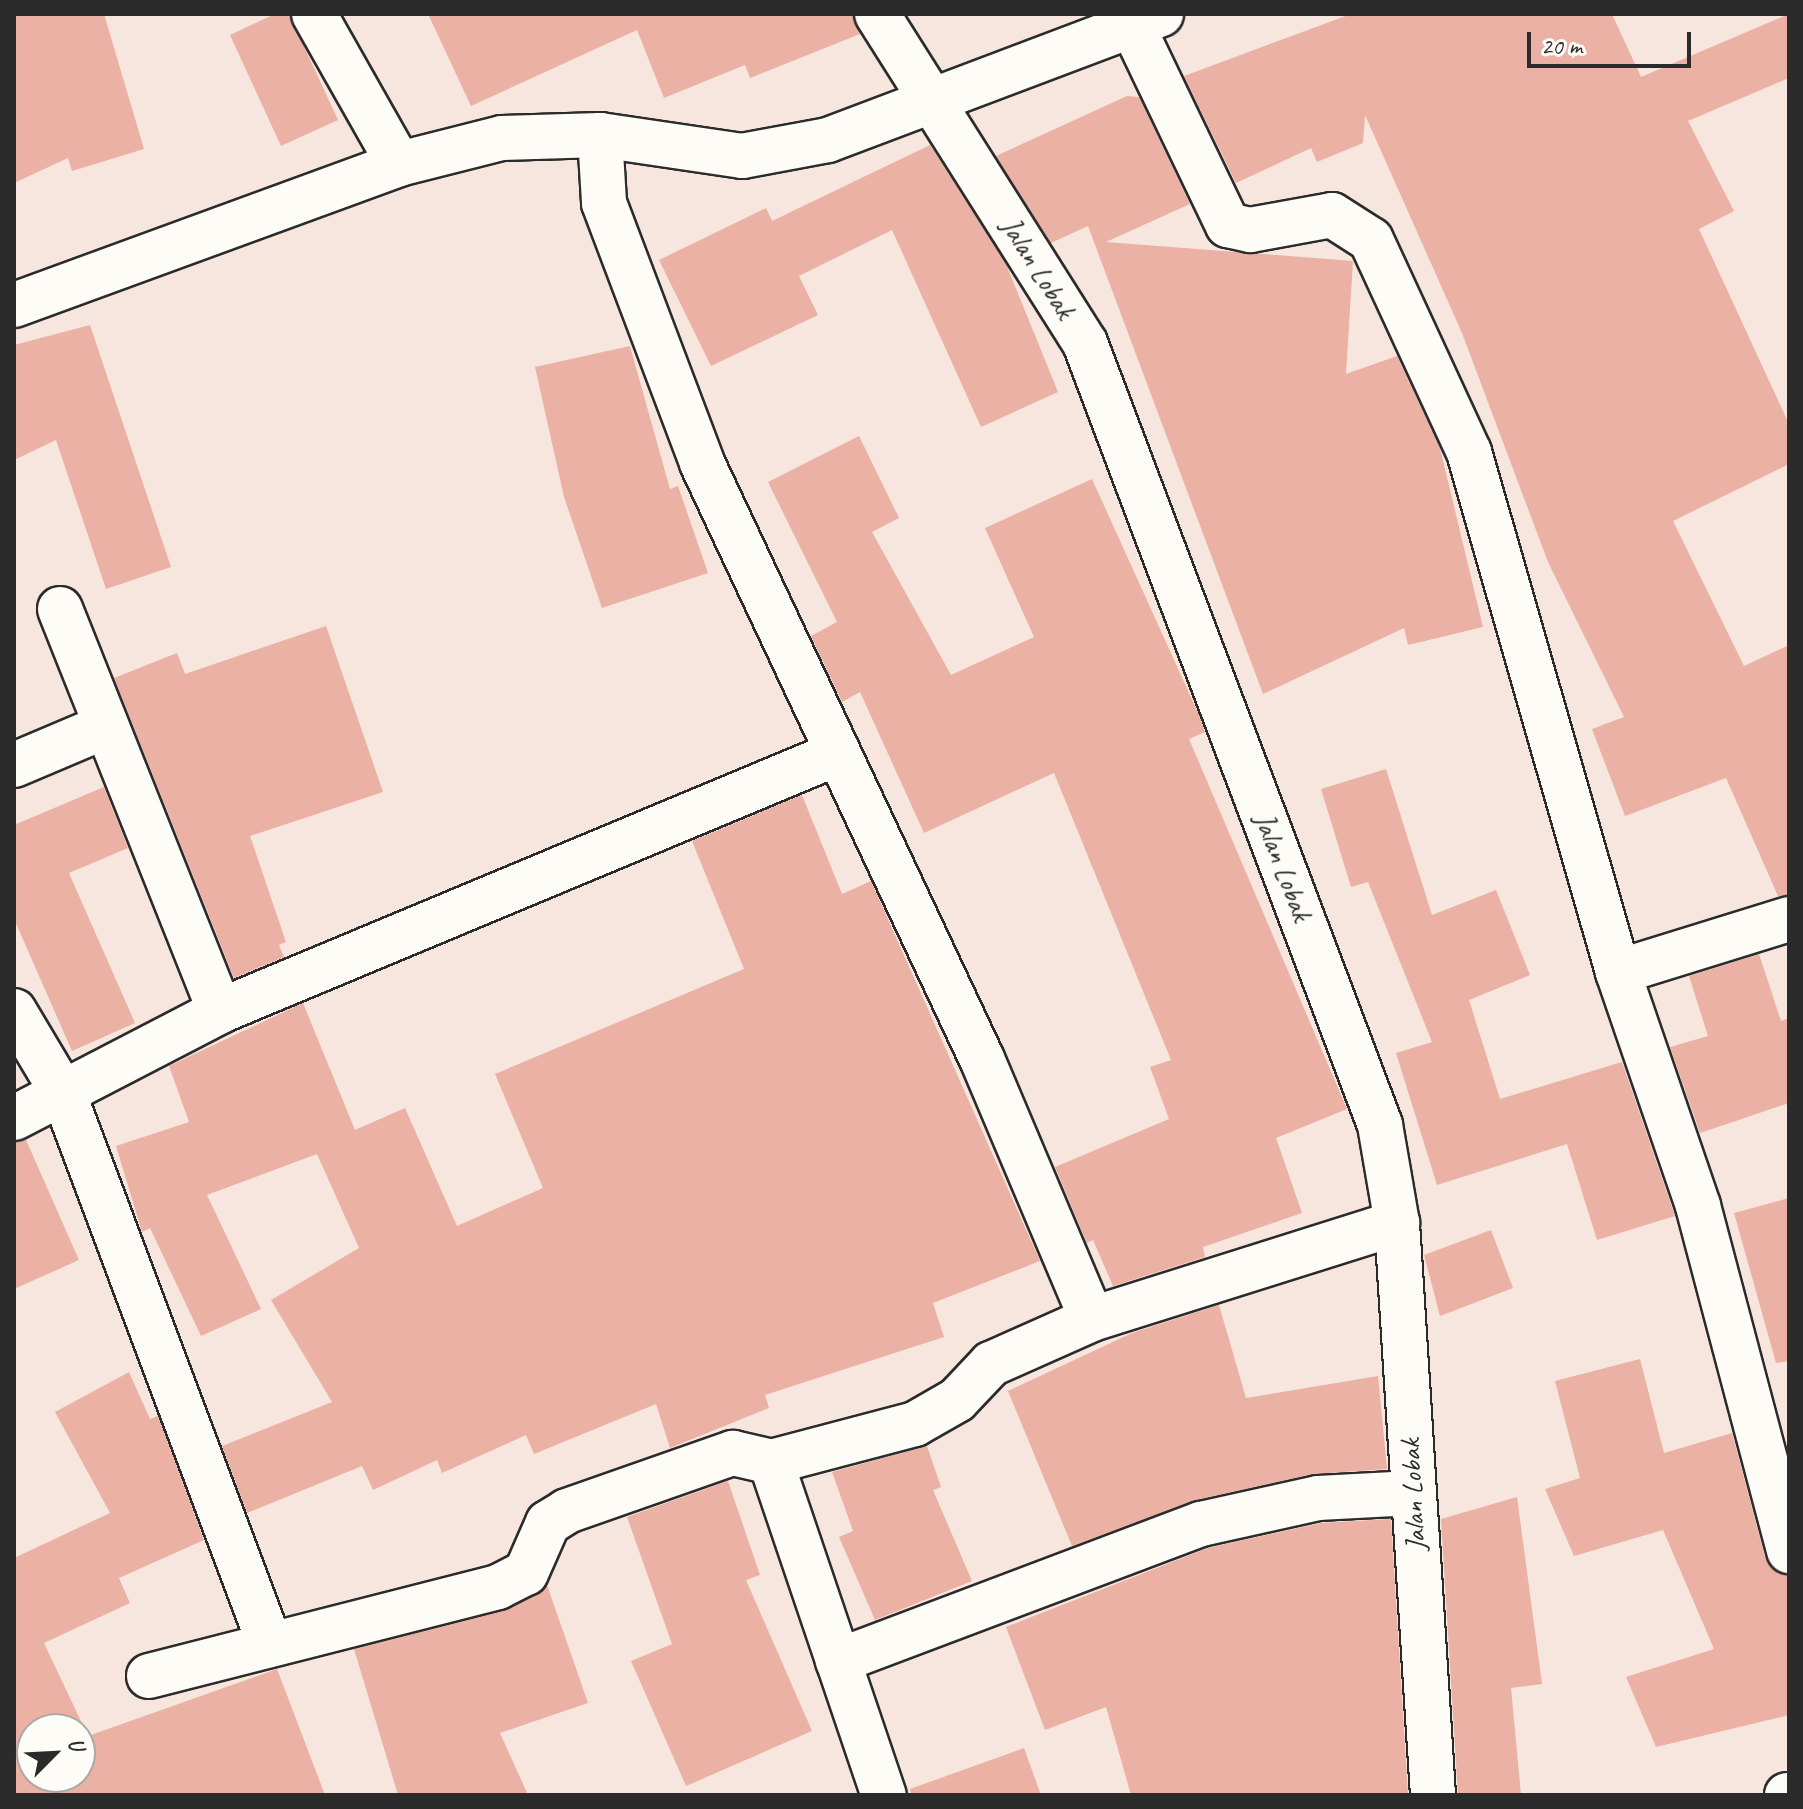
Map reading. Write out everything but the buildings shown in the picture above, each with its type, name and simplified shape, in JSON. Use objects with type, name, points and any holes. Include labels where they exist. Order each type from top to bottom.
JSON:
[{"type":"street","points":[[314,14],[399,164]]},
{"type":"street","name":"Jalan Lobak","points":[[877,14],[927,103],[1085,343],[1380,1125],[1397,1223],[1433,1795]]},
{"type":"street","points":[[14,305],[399,164],[502,138],[600,135],[742,156],[828,140],[1147,20],[1228,225],[1250,230],[1332,215],[1371,240],[1469,452],[1618,972],[1698,1206],[1789,1551]]},
{"type":"street","points":[[600,135],[604,203],[702,463],[982,1059],[1092,1319]]},
{"type":"street","points":[[60,609],[220,1011]]},
{"type":"street","points":[[14,765],[106,726]]},
{"type":"street","points":[[14,1118],[64,1095],[220,1011],[838,753]]},
{"type":"street","points":[[1618,972],[1789,919]]},
{"type":"street","points":[[14,1011],[64,1095],[269,1642]]},
{"type":"street","points":[[149,1676],[269,1642],[498,1587],[526,1573],[548,1523],[567,1511],[733,1453],[771,1462],[915,1424],[957,1400],[991,1364],[1092,1319],[1397,1223]]},
{"type":"street","points":[[771,1462],[884,1795]]},
{"type":"street","points":[[838,1661],[1201,1524],[1318,1498],[1413,1493]]}]
